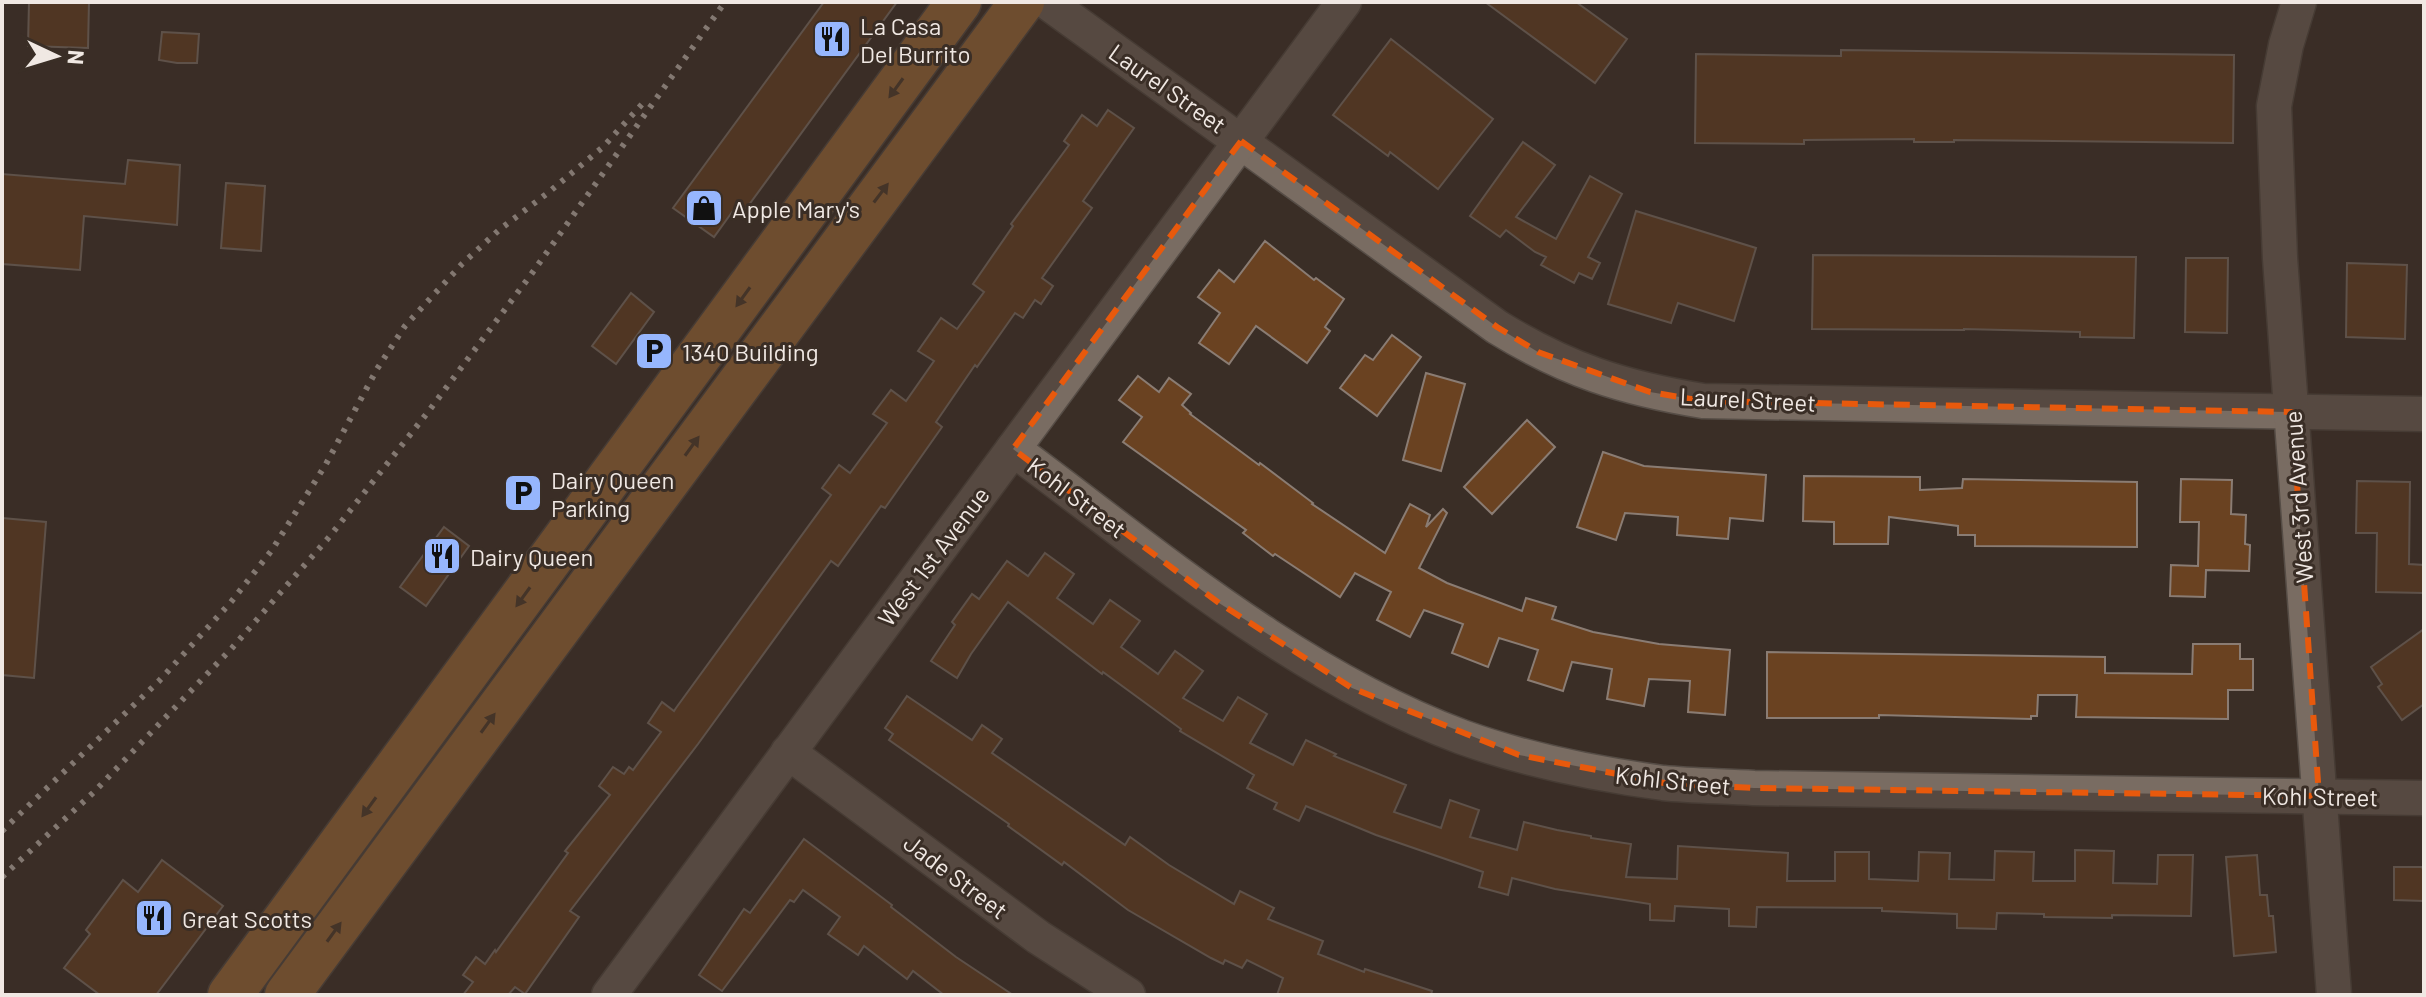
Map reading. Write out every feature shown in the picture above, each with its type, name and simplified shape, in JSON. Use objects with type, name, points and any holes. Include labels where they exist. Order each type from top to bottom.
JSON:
[{"type":"main road","points":[[230,995],[959,2]]},
{"type":"main road","points":[[287,995],[1022,2]]},
{"type":"street","name":"Laurel Street","points":[[1047,2],[1497,327],[1538,352],[1612,382],[1703,401],[2424,414]]},
{"type":"street","name":"West 1st Avenue","points":[[609,995],[1344,2]]},
{"type":"street","name":"West 3rd Avenue","points":[[2299,2],[2286,45],[2274,106],[2280,258],[2334,995]]},
{"type":"street","name":"Kohl Street","points":[[1013,449],[1219,603],[1352,688],[1461,736],[1567,767],[1664,783],[1754,788],[2424,798]]},
{"type":"street","name":"Jade Street","points":[[788,752],[1038,937],[1128,995]]},
{"type":"highlighted area","points":[[1241,141],[1497,327],[1538,352],[1650,392],[1703,401],[2292,412],[2319,796],[1754,788],[1664,783],[1519,755],[1352,688],[1219,603],[1013,449]]},
{"type":"building","points":[[29,2],[89,2],[88,48],[28,46]]},
{"type":"building","points":[[824,2],[897,2],[743,213],[735,208],[714,237],[673,208]]},
{"type":"building","points":[[1485,2],[1576,2],[1627,39],[1595,83]]},
{"type":"building","points":[[162,32],[199,34],[197,63],[159,60]]},
{"type":"building","points":[[1391,39],[1493,119],[1438,189],[1390,152],[1388,156],[1333,115]]},
{"type":"building","points":[[1841,50],[2234,55],[2233,143],[1914,142],[1914,139],[1804,140],[1804,144],[1695,143],[1696,54],[1841,56]]},
{"type":"building","points":[[1108,110],[1134,128],[1083,201],[1092,208],[1042,278],[1053,286],[1041,304],[1035,300],[1023,318],[1015,313],[977,367],[975,365],[936,422],[942,427],[885,508],[881,506],[838,566],[831,561],[698,744],[570,911],[579,917],[525,994],[515,987],[508,995],[463,995],[473,982],[463,975],[476,957],[485,964],[496,952],[568,853],[565,851],[610,795],[599,786],[613,767],[624,774],[629,767],[633,770],[661,732],[648,723],[662,702],[674,711],[831,495],[822,488],[839,465],[850,473],[887,423],[873,414],[891,390],[906,401],[934,361],[918,351],[941,318],[957,329],[984,292],[973,284],[1013,226],[1011,224],[1069,145],[1064,141],[1082,115],[1097,126]]},
{"type":"building","points":[[1523,142],[1555,165],[1516,217],[1556,239],[1590,176],[1622,194],[1588,257],[1600,263],[1592,279],[1579,273],[1574,283],[1541,265],[1546,257],[1506,230],[1500,237],[1470,216]]},
{"type":"building","points":[[128,160],[180,165],[177,225],[84,216],[80,270],[2,264],[2,174],[125,184]]},
{"type":"building","points":[[226,183],[265,186],[261,251],[221,248]]},
{"type":"building","points":[[1636,211],[1756,248],[1734,321],[1678,303],[1671,323],[1608,304]]},
{"type":"building","points":[[1265,241],[1314,280],[1316,278],[1344,299],[1325,327],[1330,331],[1307,363],[1256,326],[1229,364],[1199,343],[1220,313],[1198,297],[1219,270],[1234,282]]},
{"type":"building","points":[[1813,255],[2136,257],[2134,338],[2080,337],[2080,332],[1812,329]]},
{"type":"building","points":[[2186,258],[2228,258],[2227,333],[2185,332]]},
{"type":"building","points":[[2347,263],[2407,265],[2405,339],[2346,337]]},
{"type":"building","points":[[631,293],[654,312],[616,364],[592,346]]},
{"type":"building","points":[[1392,335],[1421,357],[1377,416],[1340,388],[1365,355],[1373,360]]},
{"type":"building","points":[[1426,373],[1465,384],[1441,471],[1403,460]]},
{"type":"building","points":[[1138,376],[1159,392],[1169,378],[1191,394],[1182,405],[1190,414],[1312,504],[1385,553],[1410,504],[1430,515],[1426,527],[1443,509],[1447,513],[1419,568],[1447,583],[1522,611],[1526,598],[1556,607],[1552,619],[1593,632],[1659,644],[1730,650],[1725,715],[1688,712],[1690,681],[1649,679],[1644,706],[1607,699],[1612,669],[1572,662],[1563,691],[1528,680],[1538,650],[1499,638],[1488,667],[1452,653],[1463,624],[1424,610],[1410,637],[1377,620],[1391,592],[1355,573],[1340,597],[1275,554],[1273,556],[1243,533],[1246,530],[1123,442],[1142,417],[1119,400]]},
{"type":"building","points":[[1527,420],[1555,447],[1492,514],[1464,487]]},
{"type":"building","points":[[1603,452],[1644,466],[1766,475],[1763,521],[1730,518],[1728,539],[1677,535],[1678,517],[1625,513],[1616,540],[1577,527]]},
{"type":"building","points":[[1804,476],[1920,477],[1920,490],[1962,488],[1963,479],[2137,482],[2137,547],[1975,546],[1975,535],[1958,535],[1958,526],[1889,517],[1888,544],[1834,544],[1834,522],[1803,521]]},
{"type":"building","points":[[2181,479],[2232,480],[2231,514],[2246,515],[2245,544],[2250,545],[2249,571],[2206,570],[2205,597],[2170,596],[2171,565],[2198,566],[2199,522],[2180,522]]},
{"type":"building","points":[[2357,481],[2410,482],[2409,564],[2424,565],[2424,593],[2376,592],[2377,533],[2356,533]]},
{"type":"building","points":[[2,518],[46,522],[34,678],[2,675]]},
{"type":"building","name":"Dairy Queen","points":[[444,527],[469,546],[426,606],[400,587]]},
{"type":"building","points":[[1045,553],[1074,574],[1057,598],[1093,624],[1110,600],[1140,621],[1121,647],[1158,674],[1175,651],[1203,671],[1183,698],[1223,721],[1238,697],[1267,714],[1250,743],[1293,765],[1306,740],[1336,754],[1334,756],[1406,785],[1394,812],[1441,828],[1450,800],[1479,810],[1470,837],[1517,850],[1524,822],[1631,844],[1626,877],[1677,879],[1678,846],[1788,853],[1787,881],[1835,881],[1835,852],[1869,852],[1869,879],[1918,881],[1919,852],[1950,853],[1949,879],[1994,880],[1995,851],[2034,852],[2033,881],[2075,881],[2075,850],[2114,851],[2113,883],[2157,884],[2158,855],[2193,855],[2191,916],[2044,917],[2044,914],[1997,913],[1996,929],[1957,928],[1957,914],[1882,911],[1882,908],[1757,907],[1756,927],[1729,926],[1729,909],[1675,906],[1674,921],[1650,920],[1650,904],[1555,889],[1512,878],[1508,895],[1479,887],[1483,872],[1376,835],[1306,806],[1299,821],[1274,809],[1277,803],[1247,788],[1254,775],[1180,731],[1008,602],[957,678],[931,661],[955,625],[952,622],[972,594],[979,599],[1007,561],[1028,576]]},
{"type":"building","points":[[2424,629],[2424,704],[2402,720],[2378,687],[2382,684],[2371,667]]},
{"type":"building","points":[[2193,644],[2240,644],[2240,659],[2253,659],[2253,690],[2228,690],[2228,719],[2076,717],[2077,695],[2038,695],[2037,716],[2031,716],[2031,719],[1879,715],[1879,718],[1767,718],[1767,652],[2105,657],[2105,673],[2192,674]]},
{"type":"building","points":[[907,696],[972,740],[982,725],[1002,739],[992,753],[1125,845],[1130,837],[1169,865],[1234,904],[1240,891],[1274,908],[1268,919],[1323,941],[1318,954],[1364,972],[1365,969],[1432,991],[1431,995],[1277,995],[1283,978],[1247,960],[1242,968],[1211,958],[1128,910],[889,740],[893,734],[885,728]]},
{"type":"building","points":[[804,839],[956,957],[1013,995],[944,995],[913,971],[907,979],[864,946],[858,955],[828,934],[840,917],[803,890],[794,902],[790,900],[722,991],[699,975],[744,909],[750,913]]},
{"type":"building","points":[[2257,855],[2260,895],[2267,895],[2269,916],[2273,916],[2276,952],[2234,956],[2226,857]]},
{"type":"building","name":"Great Scotts","points":[[162,860],[223,906],[156,995],[100,995],[64,968],[90,934],[86,930],[123,880],[138,892]]},
{"type":"building","points":[[2394,867],[2422,867],[2424,901],[2394,900]]},
{"type":"railway","points":[[2,877],[94,792],[232,648],[330,536],[530,276],[725,2]]},
{"type":"railway","points":[[2,831],[159,681],[231,602],[272,550],[326,464],[377,369],[405,326],[462,264],[499,230],[603,147],[644,102]]},
{"type":"place","name":"La Casa Del Burrito","points":[[832,39]]},
{"type":"place","name":"Apple Mary's","points":[[704,208]]},
{"type":"place","name":"1340 Building","points":[[654,351]]},
{"type":"place","name":"Dairy Queen Parking","points":[[523,493]]},
{"type":"place","name":"Dairy Queen","points":[[442,556]]},
{"type":"place","name":"Great Scotts","points":[[154,918]]}]
